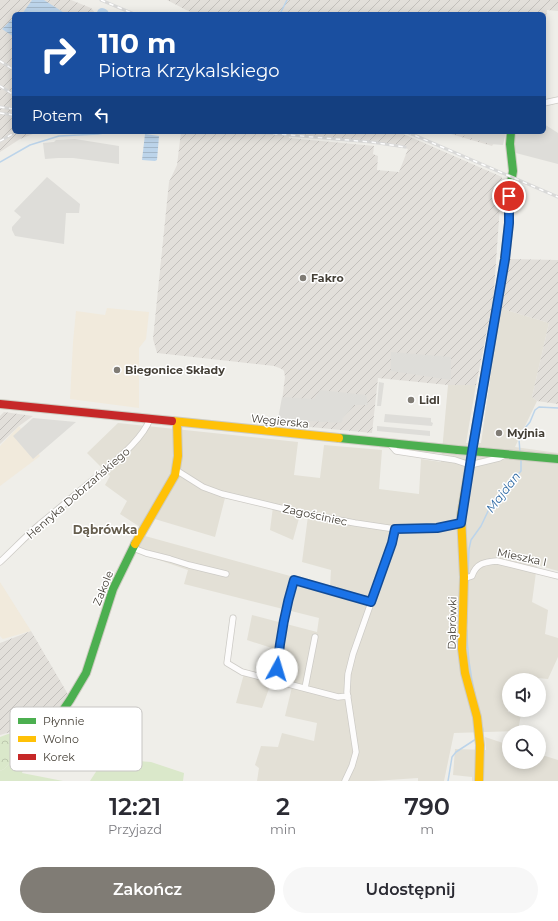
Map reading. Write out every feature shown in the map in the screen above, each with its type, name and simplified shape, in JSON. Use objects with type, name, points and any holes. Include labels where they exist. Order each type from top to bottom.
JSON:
[{"type":"street","points":[[546,103],[558,100]]},
{"type":"street","name":"Dąbrówki","points":[[479,781],[479,738],[477,717],[465,673],[462,649],[466,578],[461,523],[505,259],[509,223],[509,196],[513,171],[510,144],[511,134]]},
{"type":"street","name":"Węgierska","points":[[0,404],[558,459]]},
{"type":"street","name":"Henryka Dobrzańskiego","points":[[0,562],[39,525],[130,448],[148,426],[150,419]]},
{"type":"street","name":"Zakole","points":[[65,707],[86,673],[113,588],[170,485],[176,470],[177,422]]},
{"type":"street","points":[[389,443],[396,451],[455,460],[470,465],[499,458],[506,454]]},
{"type":"street","name":"Zagościniec","points":[[176,470],[203,487],[213,491],[232,497],[301,513],[395,529],[437,528],[461,523]]},
{"type":"street","points":[[345,781],[352,766],[356,752],[348,696],[348,674],[351,660],[392,543],[395,529]]},
{"type":"street","points":[[134,548],[146,553],[226,574]]},
{"type":"street","name":"Mieszka I","points":[[466,578],[472,576],[474,570],[479,565],[497,561],[558,576]]},
{"type":"street","points":[[276,681],[286,612],[294,580],[371,602]]},
{"type":"street","points":[[233,618],[227,663],[242,672],[338,697],[348,696]]},
{"type":"street","points":[[305,688],[315,637]]},
{"type":"shaded area","points":[[0,0],[71,0],[91,8],[94,12],[12,12],[12,134],[33,134],[20,139],[0,152]]},
{"type":"shaded area","points":[[167,0],[558,0],[558,11],[547,10],[546,17],[546,12],[190,12]]},
{"type":"shaded area","points":[[546,125],[558,133],[558,164],[512,152],[514,134],[546,134]]},
{"type":"shaded area","points":[[181,134],[289,134],[289,138],[374,146],[373,154],[378,156],[377,170],[399,172],[408,149],[383,143],[298,134],[404,134],[502,177],[494,290],[503,291],[509,259],[558,260],[558,404],[537,401],[532,397],[549,323],[500,308],[502,297],[494,296],[476,385],[448,385],[378,378],[372,433],[279,424],[285,377],[282,369],[274,366],[157,353],[153,339],[169,182],[177,165]]},
{"type":"shaded area","points":[[451,134],[501,134],[492,146]]},
{"type":"shaded area","points":[[459,134],[506,134],[503,145],[490,144]]},
{"type":"shaded area","points":[[75,139],[119,146],[119,164],[73,158],[45,159],[43,143],[54,142],[56,140]]},
{"type":"shaded area","points":[[47,177],[80,204],[79,213],[66,213],[64,244],[15,236],[12,230],[12,227],[21,217],[14,211]]},
{"type":"shaded area","points":[[107,308],[149,312],[146,339],[139,348],[139,408],[70,399],[76,311],[105,315]]},
{"type":"shaded area","points":[[500,308],[549,323],[532,397],[537,401],[515,447],[558,453],[558,571],[537,565],[532,602],[548,610],[545,634],[558,638],[558,657],[548,679],[546,679],[546,673],[502,673],[502,717],[520,717],[519,725],[502,725],[502,732],[454,733],[444,781],[418,781],[418,778],[374,781],[257,781],[259,768],[255,765],[261,746],[278,747],[282,733],[314,741],[317,723],[285,716],[292,687],[271,683],[262,708],[236,703],[245,670],[274,676],[275,649],[247,640],[252,615],[317,632],[319,618],[184,584],[188,570],[136,552],[145,536],[330,587],[331,570],[302,562],[308,516],[300,515],[293,540],[270,530],[273,507],[225,498],[215,537],[148,517],[140,527],[120,514],[127,501],[105,485],[110,476],[87,453],[118,423],[298,442],[294,475],[320,478],[324,445],[382,450],[379,489],[419,494],[421,459],[441,462],[448,385],[476,385],[466,443],[481,443]]},
{"type":"shaded area","points":[[391,352],[451,357],[451,380],[391,371]]},
{"type":"shaded area","points":[[379,382],[384,383],[381,406],[377,406]]},
{"type":"shaded area","points":[[320,390],[366,395],[368,405],[354,405],[342,419],[343,420],[341,423],[278,419],[282,397],[314,399]]},
{"type":"shaded area","points":[[4,412],[33,416],[19,426],[0,444],[0,416]]},
{"type":"shaded area","points":[[385,414],[431,418],[431,422],[433,423],[432,426],[384,422]]},
{"type":"shaded area","points":[[33,418],[76,422],[33,459],[13,436]]},
{"type":"shaded area","points":[[19,426],[40,456],[0,486],[0,446]]},
{"type":"shaded area","points":[[377,426],[430,431],[430,436],[377,431]]},
{"type":"shaded area","points":[[0,582],[31,631],[3,639],[0,636]]},
{"type":"shaded area","points":[[31,631],[69,696],[63,707],[10,707],[10,732],[0,735],[0,643]]},
{"type":"shaded area","points":[[485,737],[502,743],[502,769],[546,769],[546,756],[558,760],[558,781],[472,781],[472,777],[453,775],[455,749],[486,750]]},
{"type":"green space","points":[[10,734],[10,763],[0,771],[0,737]]},
{"type":"green space","points":[[142,761],[151,762],[184,773],[183,781],[90,781],[96,771],[142,771]]},
{"type":"green space","points":[[10,763],[10,771],[23,771],[22,773],[63,781],[0,781],[0,771]]},
{"type":"water","points":[[32,0],[44,0],[63,12],[23,12]]},
{"type":"water","points":[[11,20],[12,20],[12,36],[2,29]]},
{"type":"water","points":[[145,134],[159,136],[157,160],[155,161],[142,160]]},
{"type":"waterway","points":[[281,12],[287,0]]},
{"type":"waterway","points":[[0,162],[30,145],[59,136],[98,134]]},
{"type":"waterway","name":"Majdan","points":[[520,453],[519,439],[521,433],[530,422],[535,410],[539,407],[558,408]]},
{"type":"waterway","name":"Majdan","points":[[468,576],[469,549],[471,540],[481,526],[496,498],[521,471],[521,459]]},
{"type":"waterway","name":"Majdan","points":[[467,595],[467,623]]},
{"type":"waterway","name":"Majdan","points":[[467,630],[469,662],[475,694]]},
{"type":"waterway","name":"Majdan","points":[[482,725],[482,733]]},
{"type":"waterway","name":"Majdan","points":[[448,781],[452,757],[456,752],[476,739]]},
{"type":"railway","points":[[101,0],[129,12]]},
{"type":"railway","points":[[0,61],[12,69]]},
{"type":"railway","points":[[0,86],[12,94]]},
{"type":"railway","points":[[0,107],[12,109]]},
{"type":"railway","points":[[0,113],[12,115]]},
{"type":"railway","points":[[0,141],[12,134]]},
{"type":"railway","points":[[278,134],[371,142],[405,147]]},
{"type":"railway","points":[[412,134],[558,197]]},
{"type":"traffic: fast","points":[[493,330],[505,259],[509,223],[509,195],[513,171],[510,144],[511,134]]},
{"type":"traffic: fast","points":[[339,438],[458,450]]},
{"type":"traffic: fast","points":[[458,450],[482,452]]},
{"type":"traffic: fast","points":[[482,452],[558,459]]},
{"type":"traffic: fast","points":[[65,707],[86,673],[113,589],[135,544]]},
{"type":"traffic: slow","points":[[172,421],[339,438]]},
{"type":"traffic: slow","points":[[135,544],[175,475],[178,456],[177,422]]},
{"type":"traffic: slow","points":[[471,457],[461,516],[464,577],[462,649],[465,673],[477,717],[480,745],[479,781]]},
{"type":"traffic: jam","points":[[471,457],[493,330]]},
{"type":"traffic: jam","points":[[0,404],[172,421]]},
{"type":"place","name":"Fakro","points":[[303,278]]},
{"type":"place","name":"Biegonice Składy","points":[[117,370]]},
{"type":"place","name":"Lidl","points":[[411,400]]},
{"type":"place","name":"Myjnia","points":[[499,433]]},
{"type":"district","name":"Dąbrówka","points":[[105,529]]},
{"type":"route","points":[[277,669],[287,605],[294,580],[371,602],[392,543],[395,529],[437,528],[461,523],[505,259],[509,223],[509,196]]}]
